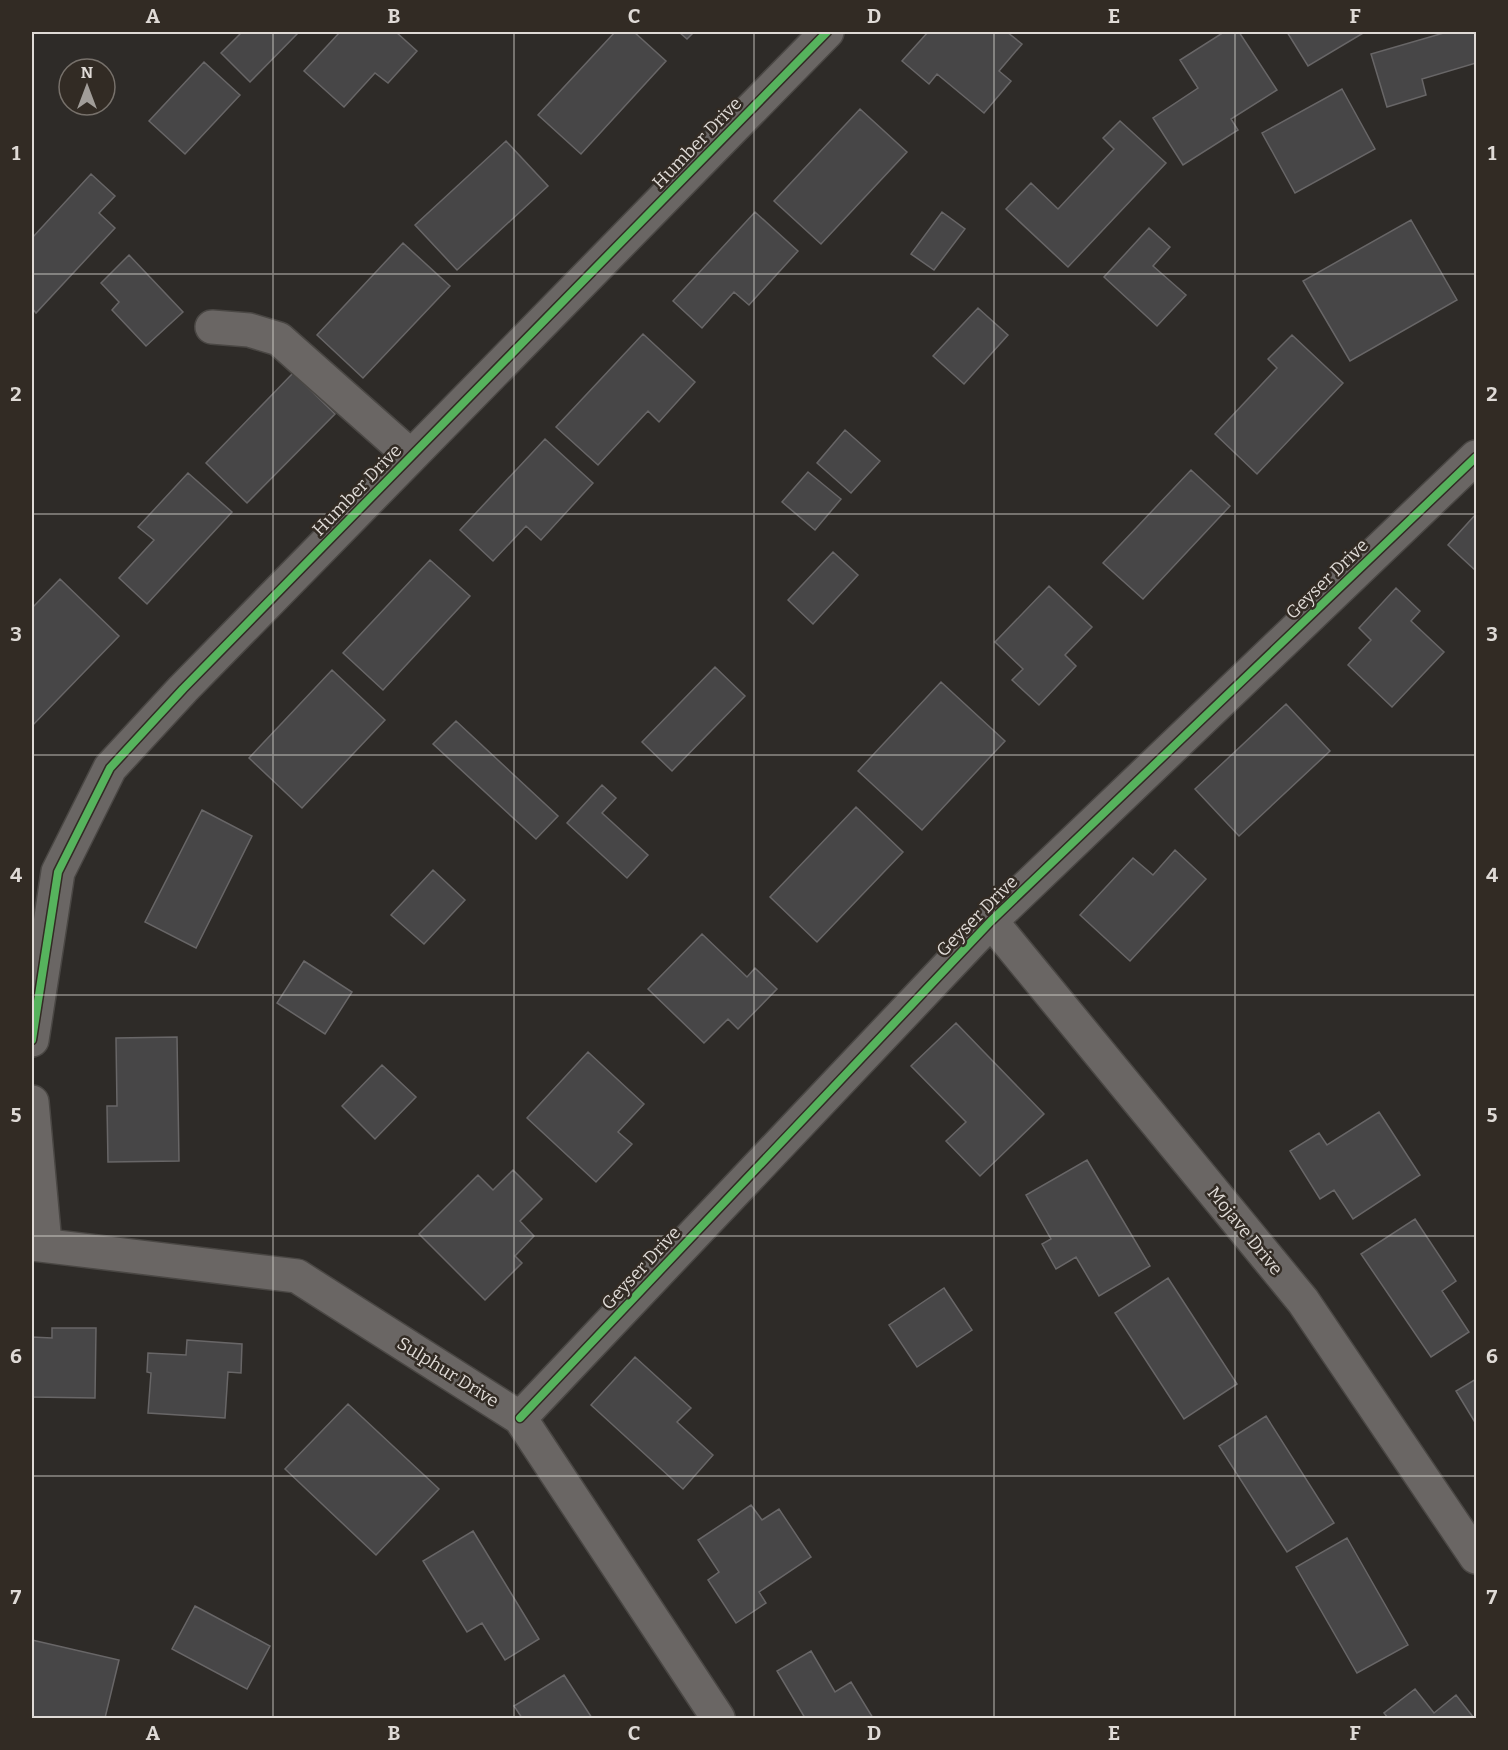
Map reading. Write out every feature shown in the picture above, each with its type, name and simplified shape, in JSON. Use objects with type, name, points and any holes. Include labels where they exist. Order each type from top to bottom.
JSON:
[{"type":"street","name":"Humber Drive","points":[[32,1040],[58,872],[110,768],[183,689],[827,32]]},
{"type":"street","points":[[212,327],[249,330],[279,339],[411,456]]},
{"type":"street","name":"Geyser Drive","points":[[520,1418],[991,921],[1476,457]]},
{"type":"street","name":"Mojave Drive","points":[[991,921],[1303,1301],[1476,1557]]},
{"type":"street","points":[[32,1102],[38,1244]]},
{"type":"street","name":"Sulphur Drive","points":[[38,1244],[297,1276],[520,1418],[718,1719]]},
{"type":"building","points":[[242,32],[299,32],[250,82],[221,53]]},
{"type":"building","points":[[340,32],[396,32],[417,51],[388,83],[375,73],[344,107],[304,71]]},
{"type":"building","points":[[615,32],[634,32],[666,61],[581,154],[538,115]]},
{"type":"building","points":[[679,32],[694,32],[687,39]]},
{"type":"building","points":[[928,32],[1007,32],[1022,44],[999,71],[1011,81],[984,113],[937,74],[929,84],[902,61]]},
{"type":"building","points":[[1224,32],[1239,32],[1277,90],[1231,119],[1238,130],[1183,165],[1153,118],[1198,88],[1180,60]]},
{"type":"building","points":[[1287,32],[1365,32],[1308,66]]},
{"type":"building","points":[[1447,32],[1476,32],[1476,63],[1422,79],[1426,95],[1387,107],[1371,54]]},
{"type":"building","points":[[204,62],[240,95],[185,154],[149,121]]},
{"type":"building","points":[[1342,89],[1375,149],[1295,193],[1262,133]]},
{"type":"building","points":[[860,109],[907,152],[821,244],[774,201]]},
{"type":"building","points":[[1120,121],[1166,163],[1068,267],[1006,209],[1031,183],[1058,209],[1114,149],[1103,138]]},
{"type":"building","points":[[506,141],[548,186],[457,270],[415,225]]},
{"type":"building","points":[[91,174],[115,196],[99,213],[115,228],[36,313],[32,308],[32,238]]},
{"type":"building","points":[[755,212],[798,251],[749,305],[734,292],[702,328],[673,301]]},
{"type":"building","points":[[942,212],[965,229],[934,270],[911,254]]},
{"type":"building","points":[[1411,220],[1457,300],[1350,361],[1303,281]]},
{"type":"building","points":[[1149,228],[1170,247],[1153,266],[1186,295],[1157,326],[1104,277]]},
{"type":"building","points":[[403,243],[450,286],[363,378],[317,335]]},
{"type":"building","points":[[129,255],[183,312],[146,346],[112,310],[119,302],[101,283]]},
{"type":"building","points":[[978,308],[1008,335],[964,384],[933,356]]},
{"type":"building","points":[[643,334],[695,382],[659,422],[648,411],[598,465],[556,427]]},
{"type":"building","points":[[1292,335],[1343,383],[1257,474],[1215,434],[1277,368],[1268,359]]},
{"type":"building","points":[[293,373],[335,414],[247,503],[206,463]]},
{"type":"building","points":[[845,430],[880,461],[851,493],[817,463]]},
{"type":"building","points":[[545,439],[593,483],[541,540],[526,526],[493,561],[460,530]]},
{"type":"building","points":[[1191,470],[1230,506],[1143,599],[1103,563]]},
{"type":"building","points":[[808,472],[841,499],[815,530],[782,502]]},
{"type":"building","points":[[188,473],[232,512],[147,604],[119,578],[154,540],[138,527]]},
{"type":"building","points":[[1476,514],[1476,571],[1448,545]]},
{"type":"building","points":[[833,552],[858,575],[813,624],[788,600]]},
{"type":"building","points":[[430,560],[470,596],[383,690],[343,653]]},
{"type":"building","points":[[60,579],[119,636],[32,726],[32,608]]},
{"type":"building","points":[[1049,586],[1092,627],[1065,655],[1076,666],[1039,705],[1012,680],[1023,669],[995,642]]},
{"type":"building","points":[[1396,588],[1420,611],[1411,621],[1444,652],[1392,707],[1348,665],[1371,640],[1359,628]]},
{"type":"building","points":[[715,667],[745,696],[672,771],[642,742]]},
{"type":"building","points":[[332,670],[385,720],[302,808],[249,758]]},
{"type":"building","points":[[941,682],[1005,741],[922,830],[858,771]]},
{"type":"building","points":[[1286,704],[1330,751],[1239,836],[1195,789]]},
{"type":"building","points":[[456,721],[558,816],[536,839],[433,744]]},
{"type":"building","points":[[602,785],[616,798],[602,813],[648,855],[627,878],[567,823]]},
{"type":"building","points":[[856,807],[903,852],[817,942],[770,897]]},
{"type":"building","points":[[202,810],[252,836],[196,948],[145,922]]},
{"type":"building","points":[[1175,850],[1206,879],[1130,961],[1080,915],[1133,858],[1153,875]]},
{"type":"building","points":[[433,870],[465,900],[424,944],[391,915]]},
{"type":"building","points":[[702,934],[747,977],[755,968],[777,989],[738,1029],[728,1019],[704,1043],[648,989]]},
{"type":"building","points":[[304,961],[352,992],[325,1034],[277,1003]]},
{"type":"building","points":[[956,1023],[1044,1114],[980,1176],[946,1141],[966,1122],[911,1066]]},
{"type":"building","points":[[177,1037],[179,1161],[108,1162],[107,1106],[117,1106],[116,1038]]},
{"type":"building","points":[[588,1052],[644,1104],[618,1132],[632,1144],[596,1182],[527,1118]]},
{"type":"building","points":[[382,1065],[416,1097],[375,1139],[342,1106]]},
{"type":"building","points":[[1379,1112],[1420,1175],[1353,1219],[1334,1190],[1320,1199],[1290,1151],[1319,1133],[1327,1145]]},
{"type":"building","points":[[1087,1160],[1150,1266],[1099,1296],[1076,1257],[1056,1269],[1042,1244],[1051,1239],[1026,1195]]},
{"type":"building","points":[[513,1170],[542,1199],[520,1221],[534,1236],[515,1256],[522,1263],[485,1300],[419,1234],[478,1175],[493,1190]]},
{"type":"building","points":[[1415,1219],[1456,1281],[1442,1291],[1469,1332],[1431,1357],[1361,1254]]},
{"type":"building","points":[[1168,1278],[1237,1384],[1184,1419],[1115,1313]]},
{"type":"building","points":[[944,1288],[972,1330],[917,1367],[889,1325]]},
{"type":"building","points":[[52,1328],[96,1328],[95,1398],[32,1397],[32,1337],[52,1338]]},
{"type":"building","points":[[187,1340],[242,1344],[241,1373],[228,1372],[225,1418],[148,1413],[151,1373],[147,1372],[148,1353],[186,1355]]},
{"type":"building","points":[[635,1357],[691,1408],[677,1422],[713,1455],[683,1489],[591,1405]]},
{"type":"building","points":[[1476,1379],[1476,1424],[1456,1391]]},
{"type":"building","points":[[348,1404],[439,1489],[376,1555],[285,1469]]},
{"type":"building","points":[[1266,1416],[1334,1523],[1287,1552],[1219,1446]]},
{"type":"building","points":[[751,1505],[762,1520],[779,1509],[811,1557],[759,1592],[766,1603],[736,1623],[708,1580],[719,1572],[698,1540]]},
{"type":"building","points":[[473,1531],[539,1639],[505,1660],[482,1623],[467,1632],[423,1561]]},
{"type":"building","points":[[1347,1538],[1408,1645],[1357,1673],[1296,1567]]},
{"type":"building","points":[[195,1606],[270,1646],[247,1689],[172,1649]]},
{"type":"building","points":[[32,1640],[119,1660],[105,1718],[32,1718]]},
{"type":"building","points":[[811,1651],[835,1692],[851,1682],[873,1718],[805,1718],[777,1671]]},
{"type":"building","points":[[564,1675],[592,1718],[522,1718],[514,1706]]},
{"type":"building","points":[[1415,1689],[1434,1713],[1456,1695],[1474,1718],[1388,1718],[1384,1713]]},
{"type":"cycle path","points":[[32,1040],[58,872],[110,768],[183,689],[827,32]]},
{"type":"cycle path","points":[[520,1418],[991,921],[1476,457]]}]
